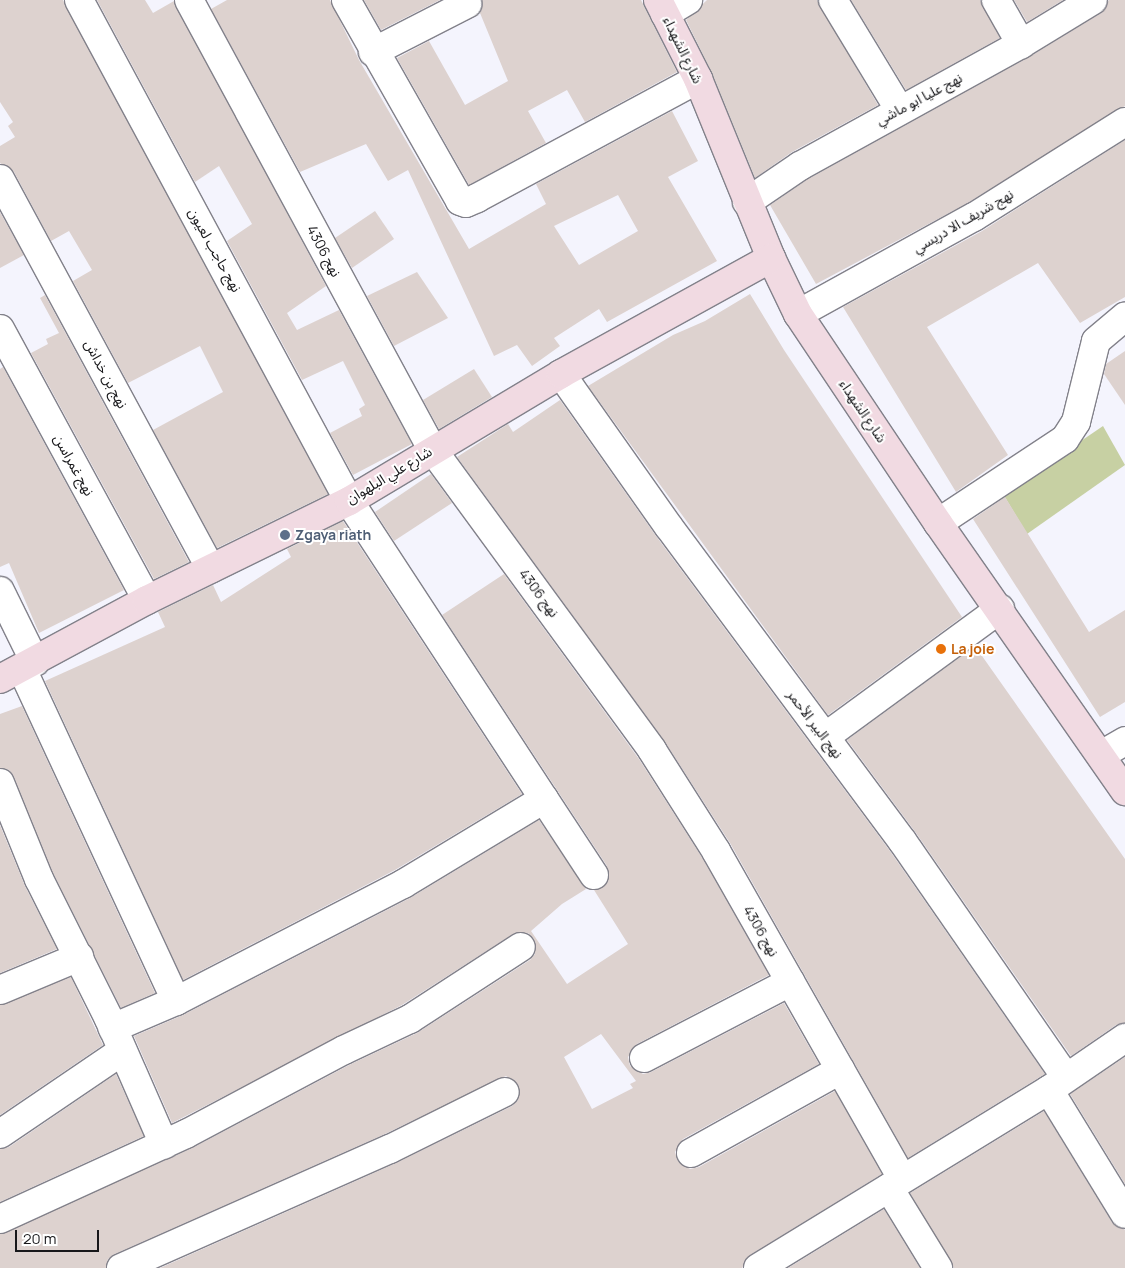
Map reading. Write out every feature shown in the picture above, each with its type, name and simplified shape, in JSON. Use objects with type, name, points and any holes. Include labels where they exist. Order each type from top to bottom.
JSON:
[{"type":"street","name":"نهج حاجب لعيون","points":[[79,0],[349,501],[594,874]]},
{"type":"street","name":"نهج 4306","points":[[189,0],[432,449],[652,750],[716,851],[840,1070],[938,1268]]},
{"type":"street","points":[[346,0],[373,52],[455,197],[466,203],[698,79]]},
{"type":"street","points":[[662,7],[688,0]]},
{"type":"street","points":[[833,0],[899,109]]},
{"type":"street","points":[[996,0],[1021,44]]},
{"type":"street","name":"نهج عليا ابو ماشي","points":[[747,202],[800,166],[899,109],[1021,44],[1094,0]]},
{"type":"street","points":[[373,52],[467,4]]},
{"type":"street","name":"شارع الشهداء","points":[[662,7],[698,79],[770,258],[798,314],[938,523],[1000,609],[1125,791]]},
{"type":"street","name":"نهج شريف الا دريسي","points":[[798,314],[974,217],[1125,122]]},
{"type":"street","name":"نهج بن خداش","points":[[0,179],[212,569]]},
{"type":"street","name":"شارع علي البلهوان","points":[[19,670],[147,600],[349,501],[432,449],[561,374],[770,258]]},
{"type":"street","points":[[938,523],[1065,439],[1076,422],[1096,341],[1125,317]]},
{"type":"street","name":"نهج غمراسن","points":[[0,329],[147,600]]},
{"type":"street","name":"نهج البير الأحمر","points":[[561,374],[669,528],[903,842],[1058,1083],[1125,1214]]},
{"type":"street","points":[[0,591],[19,670],[176,1001]]},
{"type":"street","points":[[825,737],[1000,609]]},
{"type":"street","points":[[1101,755],[1125,741]]},
{"type":"street","points":[[2,794],[39,879],[79,957],[164,1144]]},
{"type":"street","points":[[0,1134],[118,1040],[176,1001],[402,884],[544,800]]},
{"type":"street","points":[[0,1220],[164,1144],[344,1050],[410,1019],[521,947]]},
{"type":"street","points":[[0,990],[79,957]]},
{"type":"street","points":[[644,1058],[790,982]]},
{"type":"street","points":[[758,1268],[1058,1083],[1125,1038]]},
{"type":"street","points":[[691,1152],[840,1070]]},
{"type":"street","points":[[121,1268],[390,1149],[505,1092]]},
{"type":"green space","points":[[1103,426],[1125,465],[1027,534],[1003,494]]},
{"type":"building","points":[[0,0],[63,0],[328,494],[217,548],[153,430],[223,392],[200,346],[128,383],[73,281],[92,270],[69,231],[51,241],[14,172],[0,163],[0,146],[15,137],[8,126],[13,122],[0,102]]},
{"type":"building","points":[[97,0],[145,0],[153,13],[174,1],[326,286],[287,313],[297,330],[339,310],[412,444],[353,475],[330,433],[362,416],[359,409],[365,405],[343,361],[302,380],[227,241],[252,224],[219,166],[195,182]]},
{"type":"building","points":[[227,0],[330,0],[359,60],[469,249],[546,204],[536,184],[672,111],[698,161],[668,177],[717,261],[607,322],[599,309],[554,338],[560,346],[532,366],[517,345],[494,356],[408,170],[388,181],[366,144],[300,172],[211,9]],"holes":[[[618,195],[638,231],[579,265],[554,226]]]},
{"type":"building","points":[[364,0],[440,0],[381,30]]},
{"type":"building","points":[[482,0],[641,0],[677,72],[585,122],[567,90],[528,111],[546,143],[469,185],[397,58],[429,41],[465,105],[508,81],[480,13]]},
{"type":"building","points":[[707,0],[817,0],[878,105],[792,152],[755,178],[712,73],[686,20]]},
{"type":"building","points":[[851,0],[980,0],[1000,38],[906,90]]},
{"type":"building","points":[[1014,0],[1063,0],[1027,22]]},
{"type":"building","points":[[1109,0],[1125,0],[1125,106],[966,204],[816,284],[770,205],[808,179],[1029,57],[1101,13]]},
{"type":"building","points":[[1125,140],[1125,297],[1080,323],[1038,263],[927,327],[1008,455],[956,492],[843,307],[982,231]]},
{"type":"building","points":[[375,211],[394,239],[352,268],[335,238]]},
{"type":"building","points":[[0,212],[24,255],[0,268]]},
{"type":"building","points":[[417,272],[448,318],[394,346],[367,296]]},
{"type":"building","points":[[750,294],[784,350],[962,617],[828,715],[588,386],[673,335],[705,321]]},
{"type":"building","points":[[45,295],[189,562],[154,579],[31,353],[48,344],[46,339],[59,333],[40,298]]},
{"type":"building","points":[[1125,351],[1125,405],[1104,374],[1106,364]]},
{"type":"building","points":[[3,367],[124,590],[39,633],[9,563],[0,567],[0,369]]},
{"type":"building","points":[[474,369],[492,397],[439,429],[423,400]]},
{"type":"building","points":[[560,400],[656,536],[890,851],[1045,1074],[908,1158],[730,843],[665,742],[457,457],[508,424],[513,432]]},
{"type":"building","points":[[431,474],[452,503],[394,541],[375,512]]},
{"type":"building","points":[[1005,497],[1089,632],[1125,610],[1125,702],[1100,717],[973,519]]},
{"type":"building","points":[[343,521],[522,794],[395,870],[183,980],[45,681],[165,627],[158,612],[213,585],[221,602],[291,557],[287,549]]},
{"type":"building","points":[[504,574],[639,759],[703,859],[769,975],[637,1044],[628,1057],[630,1066],[643,1074],[651,1072],[784,1003],[819,1064],[683,1139],[675,1152],[678,1161],[690,1169],[699,1167],[835,1091],[882,1174],[750,1255],[742,1268],[160,1268],[396,1163],[512,1106],[518,1100],[519,1086],[506,1076],[383,1135],[115,1254],[108,1259],[106,1268],[0,1268],[0,1234],[192,1148],[351,1064],[417,1033],[530,960],[535,954],[534,939],[528,933],[513,934],[402,1005],[172,1123],[134,1036],[183,1015],[410,898],[539,820],[586,889],[562,904],[531,931],[567,984],[628,944],[594,890],[608,882],[607,866],[442,615]],"holes":[[[601,1034],[636,1081],[630,1084],[633,1088],[592,1109],[564,1057]]]},
{"type":"building","points":[[975,646],[1125,859],[1125,1023],[1116,1025],[1071,1056],[916,833],[847,740]]},
{"type":"building","points":[[22,706],[155,993],[121,1008],[53,873],[14,777],[9,770],[0,768],[0,714]]},
{"type":"building","points":[[0,825],[25,886],[57,949],[0,973]]},
{"type":"building","points":[[71,977],[103,1045],[0,1115],[0,1005]]},
{"type":"building","points":[[1125,1057],[1125,1184],[1070,1094]]},
{"type":"building","points":[[116,1074],[144,1136],[0,1202],[0,1149],[9,1147]]},
{"type":"building","points":[[1044,1111],[1112,1222],[1125,1230],[1125,1268],[954,1268],[910,1193]]},
{"type":"building","points":[[884,1209],[920,1268],[788,1268]]},
{"type":"place","name":"Zgaya riath","points":[[285,535]]},
{"type":"place","name":"La joie","points":[[941,649]]}]
